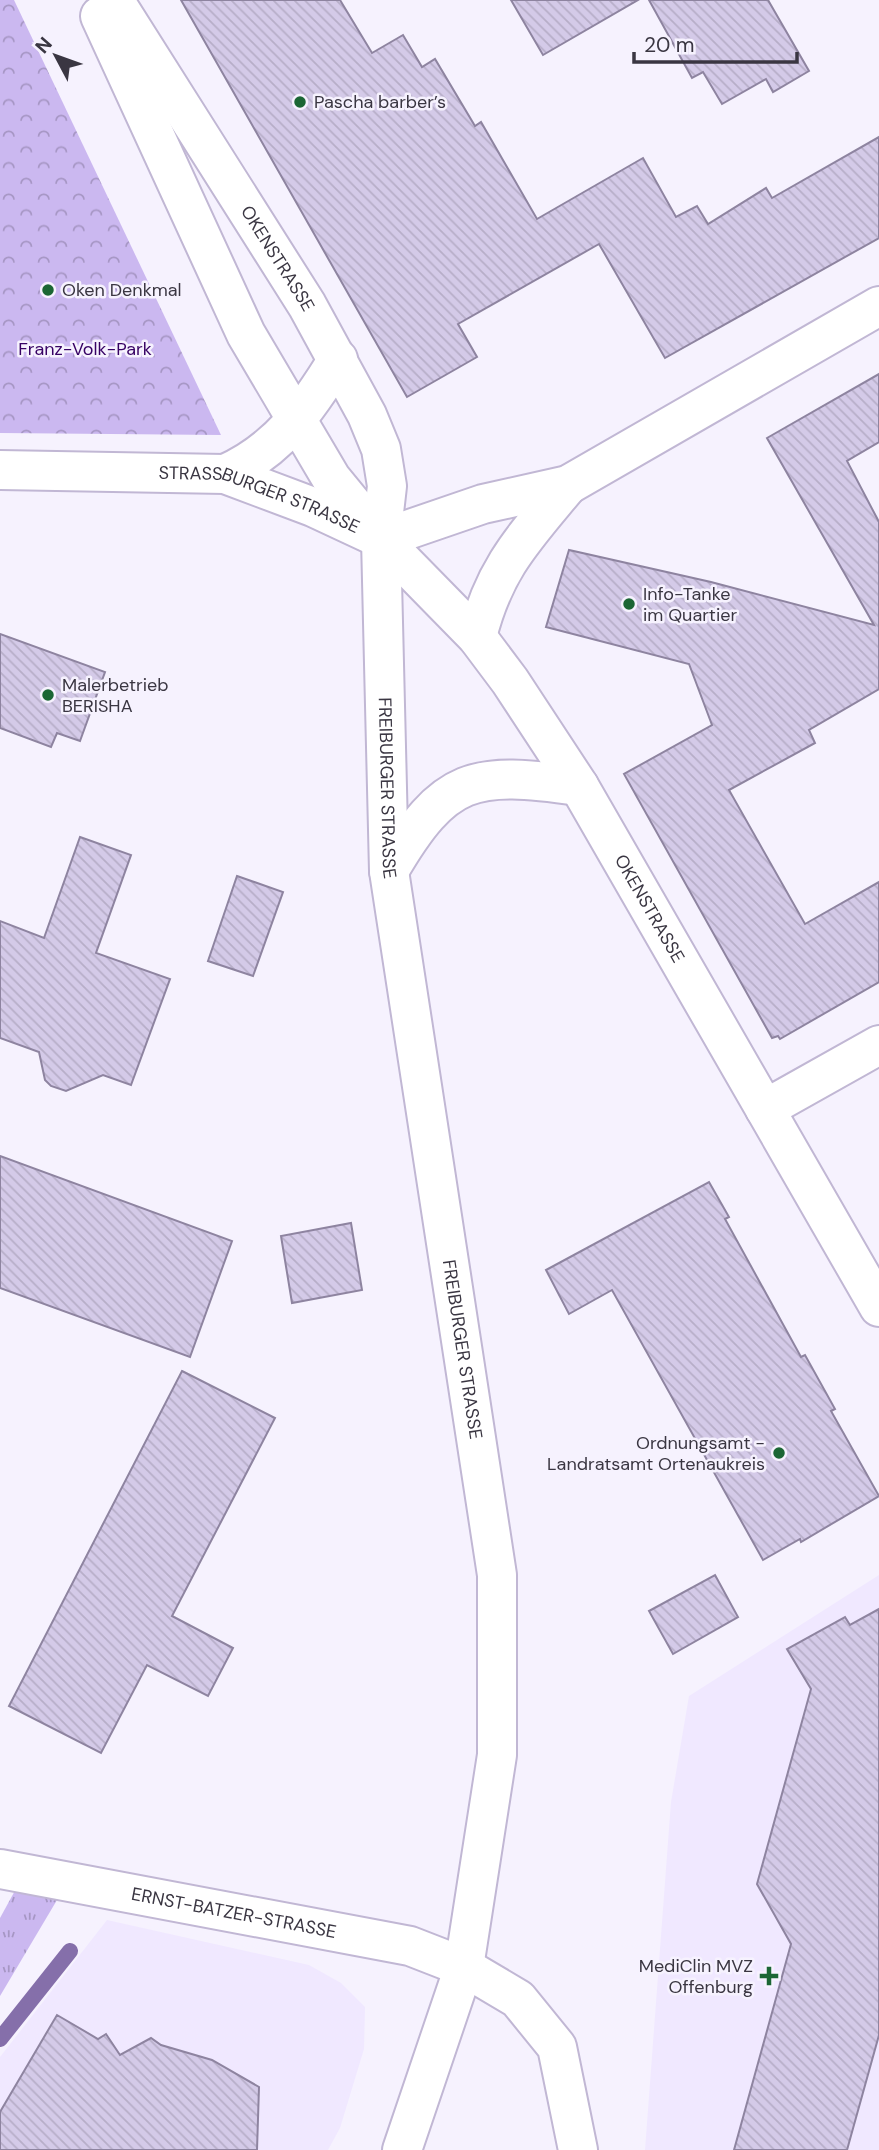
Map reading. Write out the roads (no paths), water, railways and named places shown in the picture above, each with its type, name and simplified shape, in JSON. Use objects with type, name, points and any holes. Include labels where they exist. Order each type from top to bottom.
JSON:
[{"type":"main road","name":"OKENSTRASSE","points":[[93,0],[218,278],[297,422],[331,478],[381,539],[477,637],[510,681],[579,786],[879,1307]]},
{"type":"main road","name":"OKENSTRASSE","points":[[114,0],[338,359],[380,449],[387,486],[381,539]]},
{"type":"main road","name":"STRASSBURGER STRASSE","points":[[0,470],[225,474],[313,507],[381,539],[484,504],[568,485],[879,306]]},
{"type":"main road","points":[[225,474],[271,447],[297,422],[338,359]]},
{"type":"main road","points":[[477,637],[486,601],[497,576],[511,553],[568,485]]},
{"type":"main road","name":"FREIBURGER STRASSE","points":[[381,539],[389,871],[497,1575],[497,1755],[464,1967],[402,2150]]},
{"type":"main road","points":[[389,871],[411,834],[430,812],[456,791],[477,781],[502,778],[579,786]]},
{"type":"main road","points":[[765,1109],[879,1045]]},
{"type":"main road","name":"ERNST-BATZER-STRASSE","points":[[0,1869],[410,1946],[464,1967],[518,1999],[557,2047],[578,2150]]},
{"type":"waterway","points":[[0,2039],[70,1951]]},
{"type":"place","name":"Pascha barber’s","points":[[300,102]]},
{"type":"place","name":"Oken Denkmal","points":[[48,290]]},
{"type":"place","name":"Info-Tanke im Quartier","points":[[629,604]]},
{"type":"place","name":"Malerbetrieb BERISHA","points":[[48,695]]},
{"type":"place","name":"Ordnungsamt - Landratsamt Ortenaukreis","points":[[779,1453]]},
{"type":"place","name":"MediClin MVZ Offenburg","points":[[769,1976]]},
{"type":"park label","name":"Franz-Volk-Park","points":[[85,349]]}]
